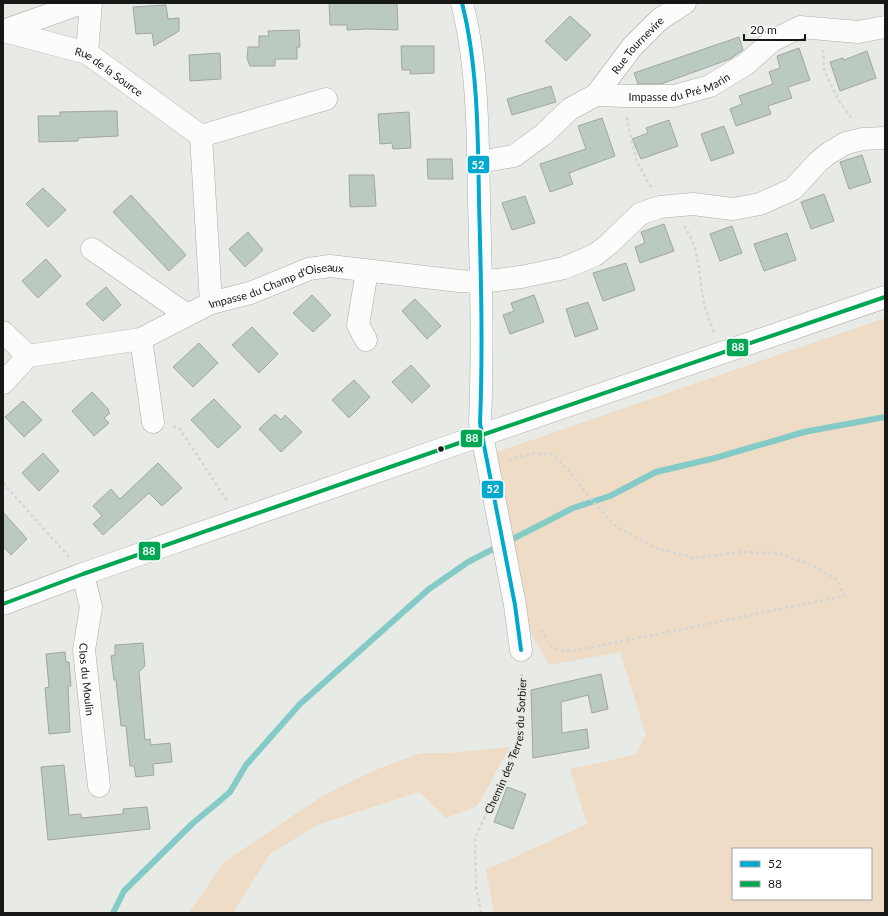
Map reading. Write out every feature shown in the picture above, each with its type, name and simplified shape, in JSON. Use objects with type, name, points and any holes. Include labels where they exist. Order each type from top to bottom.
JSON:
[{"type":"street","points":[[4,31],[82,3]]},
{"type":"street","points":[[87,53],[91,3]]},
{"type":"street","points":[[462,3],[468,24],[474,70],[479,162],[482,435],[515,605],[521,650]]},
{"type":"street","name":"Rue Tournevire","points":[[596,95],[632,47],[660,19],[684,3]]},
{"type":"street","name":"Impasse du Pré Marin","points":[[596,95],[674,96],[710,86],[746,64],[772,41],[800,27],[858,32],[885,27]]},
{"type":"street","name":"Rue de la Source","points":[[4,31],[87,53],[201,136]]},
{"type":"street","points":[[479,162],[514,156],[544,134],[570,109],[596,95]]},
{"type":"street","points":[[211,303],[201,136],[326,99]]},
{"type":"street","points":[[481,282],[521,277],[564,268],[595,255],[610,243],[640,214],[660,207],[693,204],[733,209],[760,204],[793,189],[818,162],[829,153],[846,144],[876,138]]},
{"type":"street","points":[[92,248],[188,315]]},
{"type":"street","name":"Impasse du Champ d'Oiseaux","points":[[28,356],[141,339],[211,303],[250,293],[309,269],[330,266],[459,281],[481,282]]},
{"type":"street","points":[[366,340],[358,325],[367,271]]},
{"type":"street","points":[[3,604],[237,520],[885,297]]},
{"type":"street","points":[[3,332],[28,356],[3,383]]},
{"type":"street","points":[[141,339],[153,422]]},
{"type":"street","name":"Clos du Moulin","points":[[84,574],[91,607],[84,650],[99,786]]},
{"type":"path","points":[[826,29],[823,40],[824,70],[839,101],[876,138]]},
{"type":"path","points":[[153,422],[179,428],[231,506],[237,520]]},
{"type":"path","points":[[487,466],[533,453],[552,454],[569,471],[614,525],[653,547],[694,558],[740,552],[778,554],[816,566],[837,580],[844,596],[579,650],[561,651],[552,647],[538,627]]},
{"type":"path","points":[[3,483],[84,574]]},
{"type":"path","name":"Chemin des Terres du Sorbier","points":[[481,913],[476,886],[475,838],[518,741],[522,681],[521,650]]},
{"type":"shaded area","points":[[885,318],[885,913],[494,913],[486,870],[587,824],[570,769],[635,755],[646,735],[620,652],[549,665],[530,631],[518,595],[502,508],[497,452]]},
{"type":"shaded area","points":[[510,747],[477,806],[446,818],[419,792],[317,825],[270,854],[233,913],[189,913],[224,862],[324,795],[375,770],[421,753],[449,753]]},
{"type":"building","points":[[329,3],[397,3],[398,30],[347,30],[347,25],[330,25]]},
{"type":"building","points":[[166,5],[168,19],[179,18],[179,31],[154,46],[152,33],[136,34],[133,7]]},
{"type":"building","points":[[570,16],[591,35],[566,61],[545,41]]},
{"type":"building","points":[[299,30],[300,47],[297,47],[297,59],[275,59],[275,66],[250,66],[247,58],[248,47],[259,47],[259,36],[269,36],[268,31]]},
{"type":"building","points":[[739,37],[743,50],[730,59],[661,84],[638,84],[634,73]]},
{"type":"building","points":[[401,46],[434,46],[434,73],[410,74],[410,70],[402,70]]},
{"type":"building","points":[[799,48],[810,80],[788,87],[792,98],[768,106],[771,114],[736,126],[730,109],[742,104],[739,96],[773,84],[769,72],[780,68],[777,56]]},
{"type":"building","points":[[867,51],[876,78],[840,91],[830,62],[843,58],[844,60]]},
{"type":"building","points":[[220,53],[221,79],[190,81],[189,55]]},
{"type":"building","points":[[551,86],[556,102],[512,115],[507,99]]},
{"type":"building","points":[[117,111],[118,136],[78,138],[78,141],[39,142],[38,116],[60,116],[60,112]]},
{"type":"building","points":[[409,112],[411,148],[393,149],[392,143],[380,144],[378,114]]},
{"type":"building","points":[[602,118],[615,156],[569,173],[573,184],[550,192],[540,164],[586,149],[578,126]]},
{"type":"building","points":[[669,120],[678,146],[641,159],[632,139],[648,133],[646,128]]},
{"type":"building","points":[[724,126],[734,153],[711,161],[701,134]]},
{"type":"building","points":[[862,155],[871,182],[849,189],[840,162]]},
{"type":"building","points":[[427,159],[452,159],[453,179],[428,179]]},
{"type":"building","points":[[349,175],[374,175],[376,206],[350,207]]},
{"type":"building","points":[[43,188],[66,210],[48,227],[26,204]]},
{"type":"building","points":[[824,194],[834,221],[811,229],[801,202]]},
{"type":"building","points":[[131,195],[186,255],[169,271],[113,212]]},
{"type":"building","points":[[525,196],[535,223],[512,230],[502,203]]},
{"type":"building","points":[[664,224],[674,251],[640,263],[635,247],[645,243],[641,232]]},
{"type":"building","points":[[732,226],[742,253],[720,261],[710,234]]},
{"type":"building","points":[[248,232],[263,250],[245,267],[229,249]]},
{"type":"building","points":[[787,233],[796,260],[764,271],[754,244]]},
{"type":"building","points":[[46,259],[61,276],[38,298],[22,281]]},
{"type":"building","points":[[626,263],[635,290],[603,301],[593,273]]},
{"type":"building","points":[[106,287],[121,305],[103,321],[86,304]]},
{"type":"building","points":[[312,295],[331,315],[313,332],[293,313]]},
{"type":"building","points":[[534,295],[544,322],[510,334],[503,315],[514,311],[511,303]]},
{"type":"building","points":[[415,299],[441,326],[427,339],[402,311]]},
{"type":"building","points":[[588,302],[598,329],[575,337],[566,309]]},
{"type":"building","points":[[252,327],[278,354],[259,373],[232,345]]},
{"type":"building","points":[[199,343],[218,363],[193,387],[173,367]]},
{"type":"building","points":[[411,365],[430,386],[412,403],[392,382]]},
{"type":"building","points":[[354,380],[370,397],[349,418],[332,400]]},
{"type":"building","points":[[92,392],[110,413],[104,418],[109,423],[94,436],[72,411]]},
{"type":"building","points":[[214,399],[241,427],[218,448],[191,420]]},
{"type":"building","points":[[23,401],[42,420],[24,437],[5,417]]},
{"type":"building","points":[[275,414],[281,420],[285,415],[302,432],[281,452],[259,429]]},
{"type":"building","points":[[43,453],[59,471],[39,491],[22,473]]},
{"type":"building","points":[[158,463],[182,488],[162,506],[149,493],[103,535],[93,524],[102,516],[93,506],[111,489],[120,499]]},
{"type":"building","points":[[3,512],[27,539],[11,555],[3,546]]},
{"type":"building","points":[[143,643],[145,666],[139,672],[145,740],[150,739],[151,745],[170,743],[172,762],[153,764],[154,775],[136,777],[134,766],[130,766],[126,726],[121,726],[116,680],[114,680],[111,656],[115,655],[115,645]]},
{"type":"building","points":[[65,652],[66,662],[69,662],[71,686],[68,686],[70,732],[49,734],[45,688],[49,687],[46,654]]},
{"type":"building","points":[[601,674],[608,709],[592,713],[588,695],[561,702],[562,733],[587,729],[589,748],[533,758],[531,690]]},
{"type":"building","points":[[64,765],[69,815],[81,814],[81,818],[123,814],[123,809],[147,807],[150,829],[48,840],[41,767]]},
{"type":"building","points":[[507,787],[526,794],[513,829],[494,822]]},
{"type":"waterway","points":[[113,913],[124,891],[193,823],[230,792],[246,765],[300,704],[429,589],[468,562],[573,508],[610,496],[656,472],[715,458],[804,432],[885,417]]},
{"type":"transit line","name":"52","points":[[462,3],[471,52],[476,102],[481,312],[480,423],[515,605],[521,650]]},
{"type":"transit line","name":"88","points":[[3,604],[83,574],[482,435],[885,297]]}]
